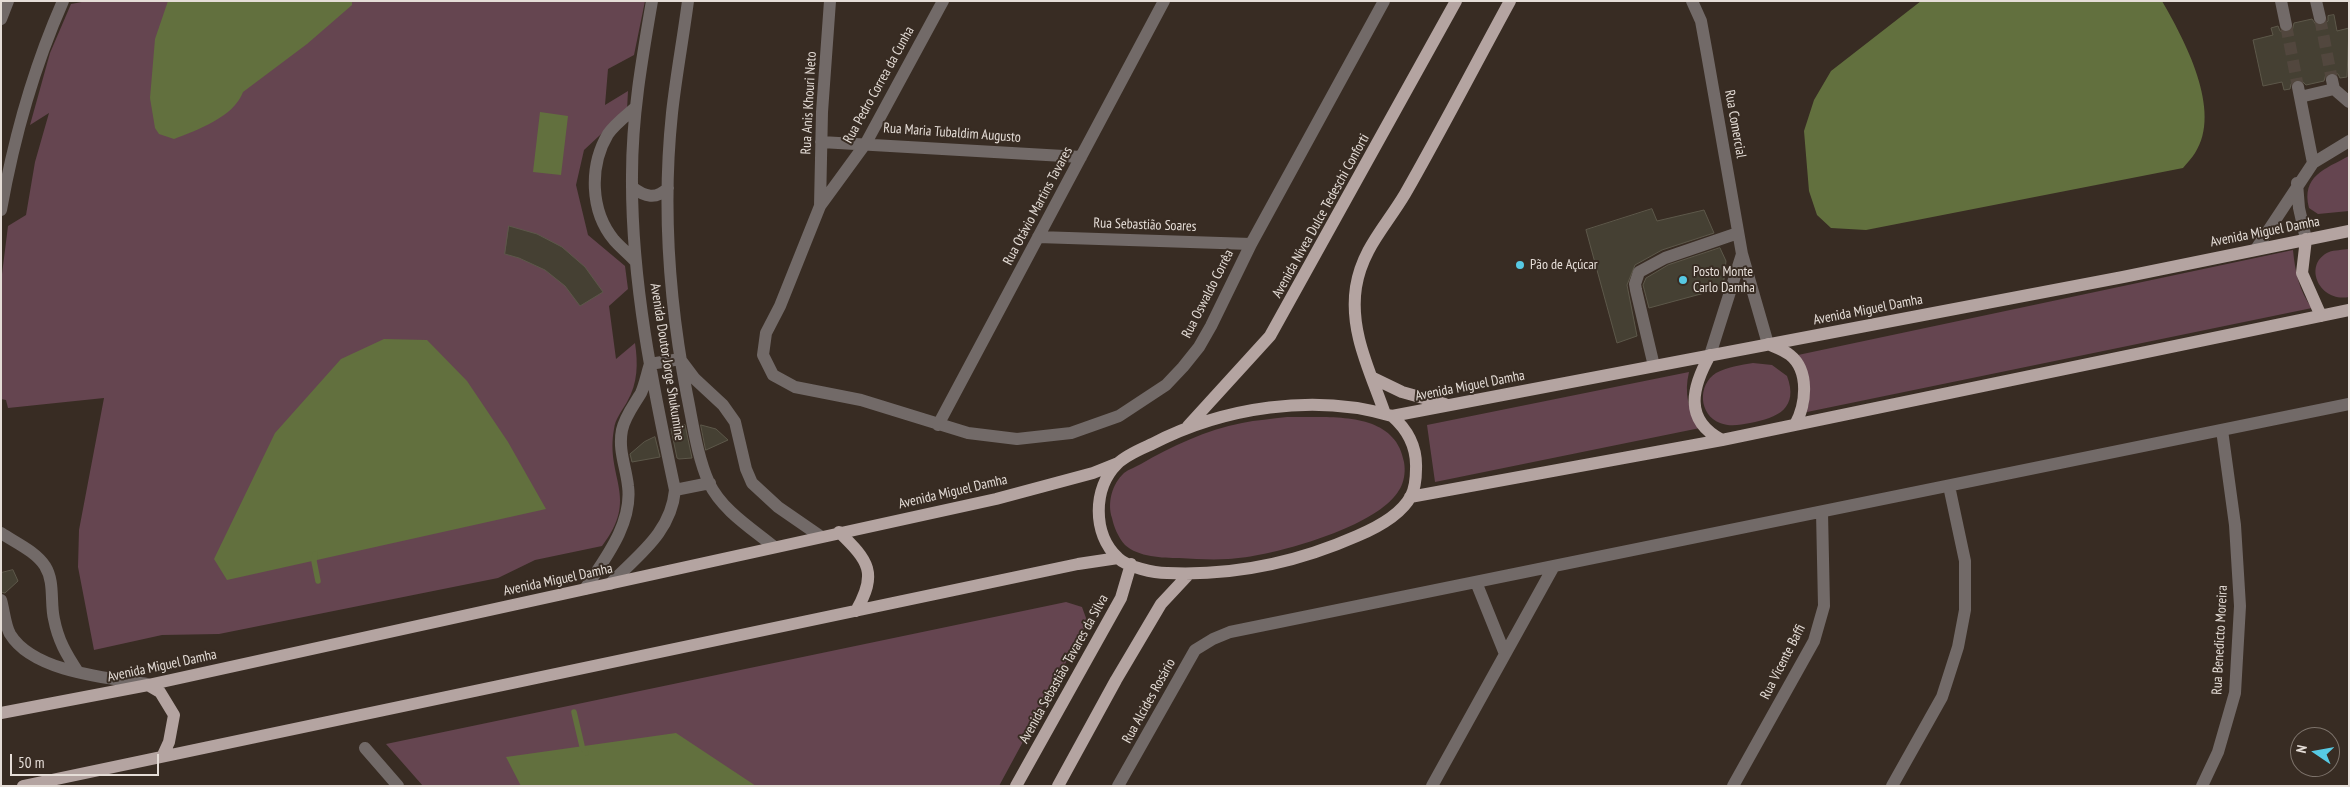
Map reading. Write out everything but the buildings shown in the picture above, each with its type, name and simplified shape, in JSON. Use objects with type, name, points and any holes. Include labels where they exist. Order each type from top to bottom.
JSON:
[{"type":"main road","name":"Avenida Nívea Dulce Tedeschi Conforti","points":[[1186,428],[1270,336],[1456,1]]},
{"type":"main road","points":[[1118,463],[1104,480],[1099,500],[1099,517],[1104,536],[1118,558],[1162,573],[1189,574],[1252,568],[1281,563],[1322,551],[1368,531],[1391,517],[1410,497],[1416,479],[1417,464],[1413,444],[1404,426],[1389,415],[1359,346],[1355,315],[1356,288],[1363,258],[1404,195],[1510,1]]},
{"type":"main road","name":"Avenida Miguel Damha","points":[[1,713],[148,685],[610,584],[773,546],[996,499],[1093,473],[1118,463],[1157,441],[1186,428],[1240,413],[1286,406],[1331,406],[1389,415],[2122,277],[2256,248],[2349,231]]},
{"type":"main road","points":[[2306,239],[2302,273],[2321,316]]},
{"type":"main road","points":[[1410,497],[1722,440],[2349,310]]},
{"type":"main road","points":[[1768,344],[1790,355],[1800,373],[1804,394],[1800,416],[1795,425]]},
{"type":"main road","points":[[1710,355],[1696,383],[1694,405],[1701,423],[1714,436],[1722,440]]},
{"type":"main road","points":[[1373,378],[1402,392],[1448,405]]},
{"type":"main road","points":[[840,532],[867,562],[870,577],[867,592],[856,611]]},
{"type":"main road","points":[[23,786],[162,755],[1078,564],[1118,558]]},
{"type":"main road","name":"Avenida Sebastião Tavares da Silva","points":[[1016,786],[1121,598],[1131,564]]},
{"type":"main road","points":[[1058,786],[1116,680],[1161,604],[1189,574]]},
{"type":"main road","points":[[148,685],[160,692],[174,715],[169,742],[162,755]]},
{"type":"street","points":[[1,19],[8,1]]},
{"type":"street","points":[[1,210],[10,159],[23,108],[45,42],[63,1]]},
{"type":"street","name":"Avenida Doutor Jorge Shukumine","points":[[610,584],[659,535],[674,506],[675,490],[642,321],[636,262],[632,186],[636,107],[652,1]]},
{"type":"street","name":"Avenida Doutor Jorge Shukumine","points":[[688,1],[672,114],[668,188],[669,265],[680,359],[697,443],[710,483],[722,503],[737,518],[773,546]]},
{"type":"street","name":"Rua Anis Khouri Neto","points":[[820,206],[821,142],[830,1]]},
{"type":"street","name":"Rua Pedro Correa da Cunha","points":[[764,344],[766,333],[780,306],[820,206],[866,143],[943,1]]},
{"type":"street","name":"Rua Otávio Martins Tavares","points":[[938,425],[1164,1]]},
{"type":"street","name":"Rua Oswaldo Corrêa","points":[[764,344],[763,354],[766,365],[773,375],[782,382],[796,387],[861,400],[968,433],[1017,439],[1071,433],[1119,416],[1166,385],[1199,347],[1251,244],[1384,1]]},
{"type":"street","name":"Rua Comercial","points":[[1692,1],[1701,21],[1742,254],[1768,344]]},
{"type":"street","points":[[2281,1],[2286,25]]},
{"type":"street","points":[[2316,1],[2320,18]]},
{"type":"street","points":[[2313,163],[2299,92],[2333,84],[2349,102]]},
{"type":"street","points":[[636,107],[609,133],[599,154],[595,180],[596,205],[605,226],[614,240],[636,262]]},
{"type":"street","points":[[2256,248],[2313,163],[2349,140]]},
{"type":"street","name":"Rua Maria Tubaldim Augusto","points":[[821,142],[866,143],[1081,157]]},
{"type":"street","points":[[2298,183],[2299,208],[2306,239]]},
{"type":"street","points":[[632,186],[638,192],[654,197],[668,188]]},
{"type":"street","points":[[1654,366],[1635,284],[1640,272],[1665,258],[1738,233]]},
{"type":"street","name":"Rua Sebastião Soares","points":[[1038,236],[1251,244]]},
{"type":"street","name":"Rua Comercial","points":[[1710,355],[1742,254]]},
{"type":"street","points":[[585,589],[607,555],[629,506],[628,487],[620,447],[622,430],[626,417],[641,392],[650,364],[680,359],[695,379],[723,405],[735,422],[746,468],[752,483],[771,502],[820,536]]},
{"type":"street","name":"Rua Alcides Rosário","points":[[1118,786],[1195,650],[1213,638],[1230,632],[2349,404]]},
{"type":"street","name":"Rua Benedicto Moreira","points":[[2202,786],[2218,752],[2234,692],[2240,606],[2235,525],[2222,430]]},
{"type":"street","points":[[675,490],[710,483]]},
{"type":"street","points":[[1892,786],[1942,697],[1958,647],[1965,610],[1965,561],[1949,486]]},
{"type":"street","name":"Rua Vicente Baffi","points":[[1733,786],[1814,641],[1824,606],[1822,512]]},
{"type":"street","points":[[1,533],[29,551],[45,566],[52,588],[53,618],[61,647],[78,672]]},
{"type":"street","points":[[1432,786],[1554,566]]},
{"type":"street","points":[[1476,582],[1505,654]]},
{"type":"street","points":[[1,600],[6,634],[46,664],[148,685]]},
{"type":"street","points":[[365,748],[398,786]]},
{"type":"shaded area","points":[[87,1],[645,1],[634,55],[608,69],[605,105],[628,91],[627,110],[584,150],[576,185],[588,235],[625,266],[628,289],[609,306],[616,359],[635,343],[637,358],[633,388],[631,395],[617,418],[612,446],[619,488],[619,514],[613,529],[602,546],[535,560],[498,578],[219,634],[162,635],[94,650],[78,567],[79,530],[104,398],[8,408],[6,400],[1,399],[1,282],[8,226],[26,215],[35,162],[49,113],[30,125],[50,53],[71,4]]},
{"type":"shaded area","points":[[168,1],[352,1],[352,5],[307,44],[243,92],[232,109],[214,122],[174,139],[159,134],[155,128],[150,98],[155,39]]},
{"type":"shaded area","points":[[1921,1],[2162,1],[2189,55],[2203,96],[2205,117],[2203,136],[2195,153],[2183,168],[1866,230],[1831,228],[1817,215],[1809,191],[1804,131],[1814,100],[1831,71]]},
{"type":"shaded area","points":[[540,112],[568,116],[561,175],[533,172]]},
{"type":"shaded area","points":[[2349,156],[2349,211],[2318,214],[2309,208],[2308,188],[2317,175]]},
{"type":"shaded area","points":[[2349,249],[2349,297],[2338,297],[2329,294],[2322,289],[2318,281],[2317,265],[2321,258],[2329,252]]},
{"type":"shaded area","points":[[2293,250],[2298,281],[2312,308],[1807,412],[1809,401],[1798,355]]},
{"type":"shaded area","points":[[384,339],[427,340],[467,381],[508,442],[546,509],[227,580],[214,559],[275,433],[341,359]]},
{"type":"shaded area","points":[[1753,363],[1772,365],[1787,376],[1790,396],[1784,410],[1760,421],[1739,425],[1728,425],[1713,419],[1704,407],[1703,400],[1703,392],[1710,378],[1725,369]]},
{"type":"shaded area","points":[[1689,372],[1688,401],[1700,428],[1435,482],[1427,425]]},
{"type":"shaded area","points":[[1287,417],[1358,420],[1374,425],[1388,433],[1398,445],[1404,462],[1404,475],[1399,491],[1387,504],[1355,524],[1311,541],[1266,554],[1222,559],[1166,558],[1137,552],[1125,545],[1114,525],[1110,506],[1110,500],[1116,483],[1124,473],[1202,434],[1247,422]]},
{"type":"shaded area","points":[[1066,602],[1082,607],[1086,618],[1084,629],[999,786],[423,786],[386,744]]},
{"type":"shaded area","points":[[676,733],[756,786],[521,786],[506,757]]},
{"type":"waterway","points":[[315,554],[314,561],[318,581]]},
{"type":"waterway","points":[[574,712],[582,746],[586,753]]},
{"type":"tunnel","points":[[2320,18],[2332,80]]},
{"type":"tunnel","points":[[2286,25],[2298,87]]},
{"type":"place","name":"Pão de Açúcar","points":[[1520,265]]},
{"type":"place","name":"Posto Monte Carlo Damha","points":[[1683,280]]}]
